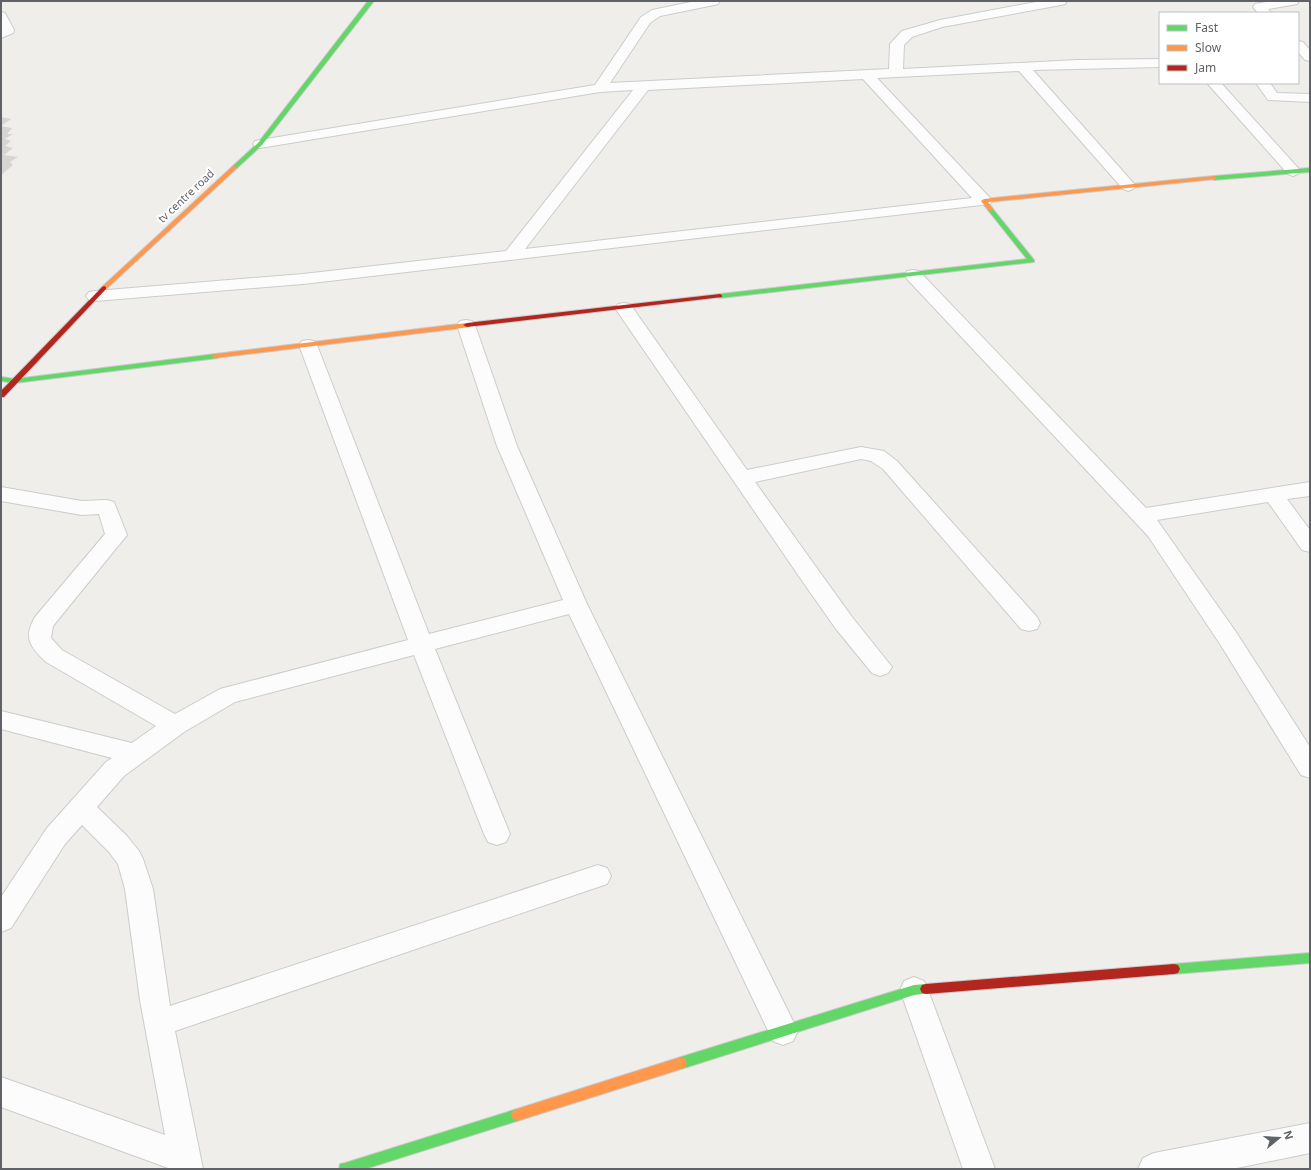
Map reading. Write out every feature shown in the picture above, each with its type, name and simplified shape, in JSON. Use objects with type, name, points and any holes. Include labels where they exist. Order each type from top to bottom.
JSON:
[{"type":"street","name":"tv centre road","points":[[1,395],[95,296],[260,144],[371,1]]},
{"type":"street","points":[[600,88],[644,20],[656,13],[714,1]]},
{"type":"street","points":[[896,73],[897,44],[907,34],[940,24],[1061,1]]},
{"type":"street","points":[[1263,12],[1259,7],[1293,1]]},
{"type":"street","points":[[1,16],[8,30],[1,34]]},
{"type":"street","points":[[1299,46],[1310,57]]},
{"type":"street","points":[[1299,60],[1310,60]]},
{"type":"street","points":[[260,144],[600,88],[866,74],[1159,63]]},
{"type":"street","points":[[1024,67],[1128,186]]},
{"type":"street","points":[[1,379],[15,381],[466,325],[1032,261],[984,201],[866,74]]},
{"type":"street","points":[[1215,84],[1293,171]]},
{"type":"street","points":[[1264,84],[1273,97],[1310,98]]},
{"type":"street","points":[[511,256],[644,86]]},
{"type":"street","points":[[95,296],[303,279],[984,201],[1128,186],[1310,170]]},
{"type":"street","points":[[913,275],[1155,532],[1228,638],[1310,768]]},
{"type":"street","points":[[624,308],[741,478],[840,617],[880,667]]},
{"type":"street","points":[[466,325],[507,446],[576,604],[783,1031]]},
{"type":"street","points":[[308,345],[421,644],[497,834]]},
{"type":"street","points":[[741,478],[861,453],[876,455],[890,465],[1029,623]]},
{"type":"street","points":[[1141,516],[1310,489]]},
{"type":"street","points":[[1,494],[82,508],[107,508],[116,535],[43,623],[39,632],[40,642],[54,656],[175,725]]},
{"type":"street","points":[[1273,495],[1310,545]]},
{"type":"street","points":[[1,920],[9,892],[56,836],[116,769],[175,725],[228,695],[576,604]]},
{"type":"street","points":[[1,720],[136,754]]},
{"type":"street","points":[[81,808],[118,844],[130,859],[139,889],[159,1023],[186,1164]]},
{"type":"street","points":[[159,1023],[598,876]]},
{"type":"street","points":[[345,1169],[914,990],[1310,958]]},
{"type":"street","points":[[914,990],[979,1169]]},
{"type":"street","points":[[1,1092],[186,1164]]},
{"type":"street","points":[[1154,1169],[1310,1138]]},
{"type":"building","points":[[1,117],[11,119],[1,126]]},
{"type":"building","points":[[1,126],[12,128],[7,134],[13,134],[5,139],[11,141],[5,146],[13,148],[4,155],[18,157],[10,162],[13,165],[1,175]]},
{"type":"traffic: fast","points":[[235,167],[260,144],[371,1]]},
{"type":"traffic: fast","points":[[1214,178],[1310,170]]},
{"type":"traffic: fast","points":[[720,296],[1032,261],[990,209]]},
{"type":"traffic: fast","points":[[1,379],[15,381],[215,356]]},
{"type":"traffic: fast","points":[[1174,969],[1310,958]]},
{"type":"traffic: fast","points":[[681,1063],[914,990],[926,989]]},
{"type":"traffic: fast","points":[[345,1169],[517,1115]]},
{"type":"traffic: slow","points":[[104,288],[235,167]]},
{"type":"traffic: slow","points":[[990,209],[984,201],[1214,178]]},
{"type":"traffic: slow","points":[[215,356],[467,325]]},
{"type":"traffic: slow","points":[[517,1115],[681,1063]]},
{"type":"traffic: jam","points":[[1,395],[104,288]]},
{"type":"traffic: jam","points":[[467,325],[720,296]]},
{"type":"traffic: jam","points":[[926,989],[1174,969]]}]
